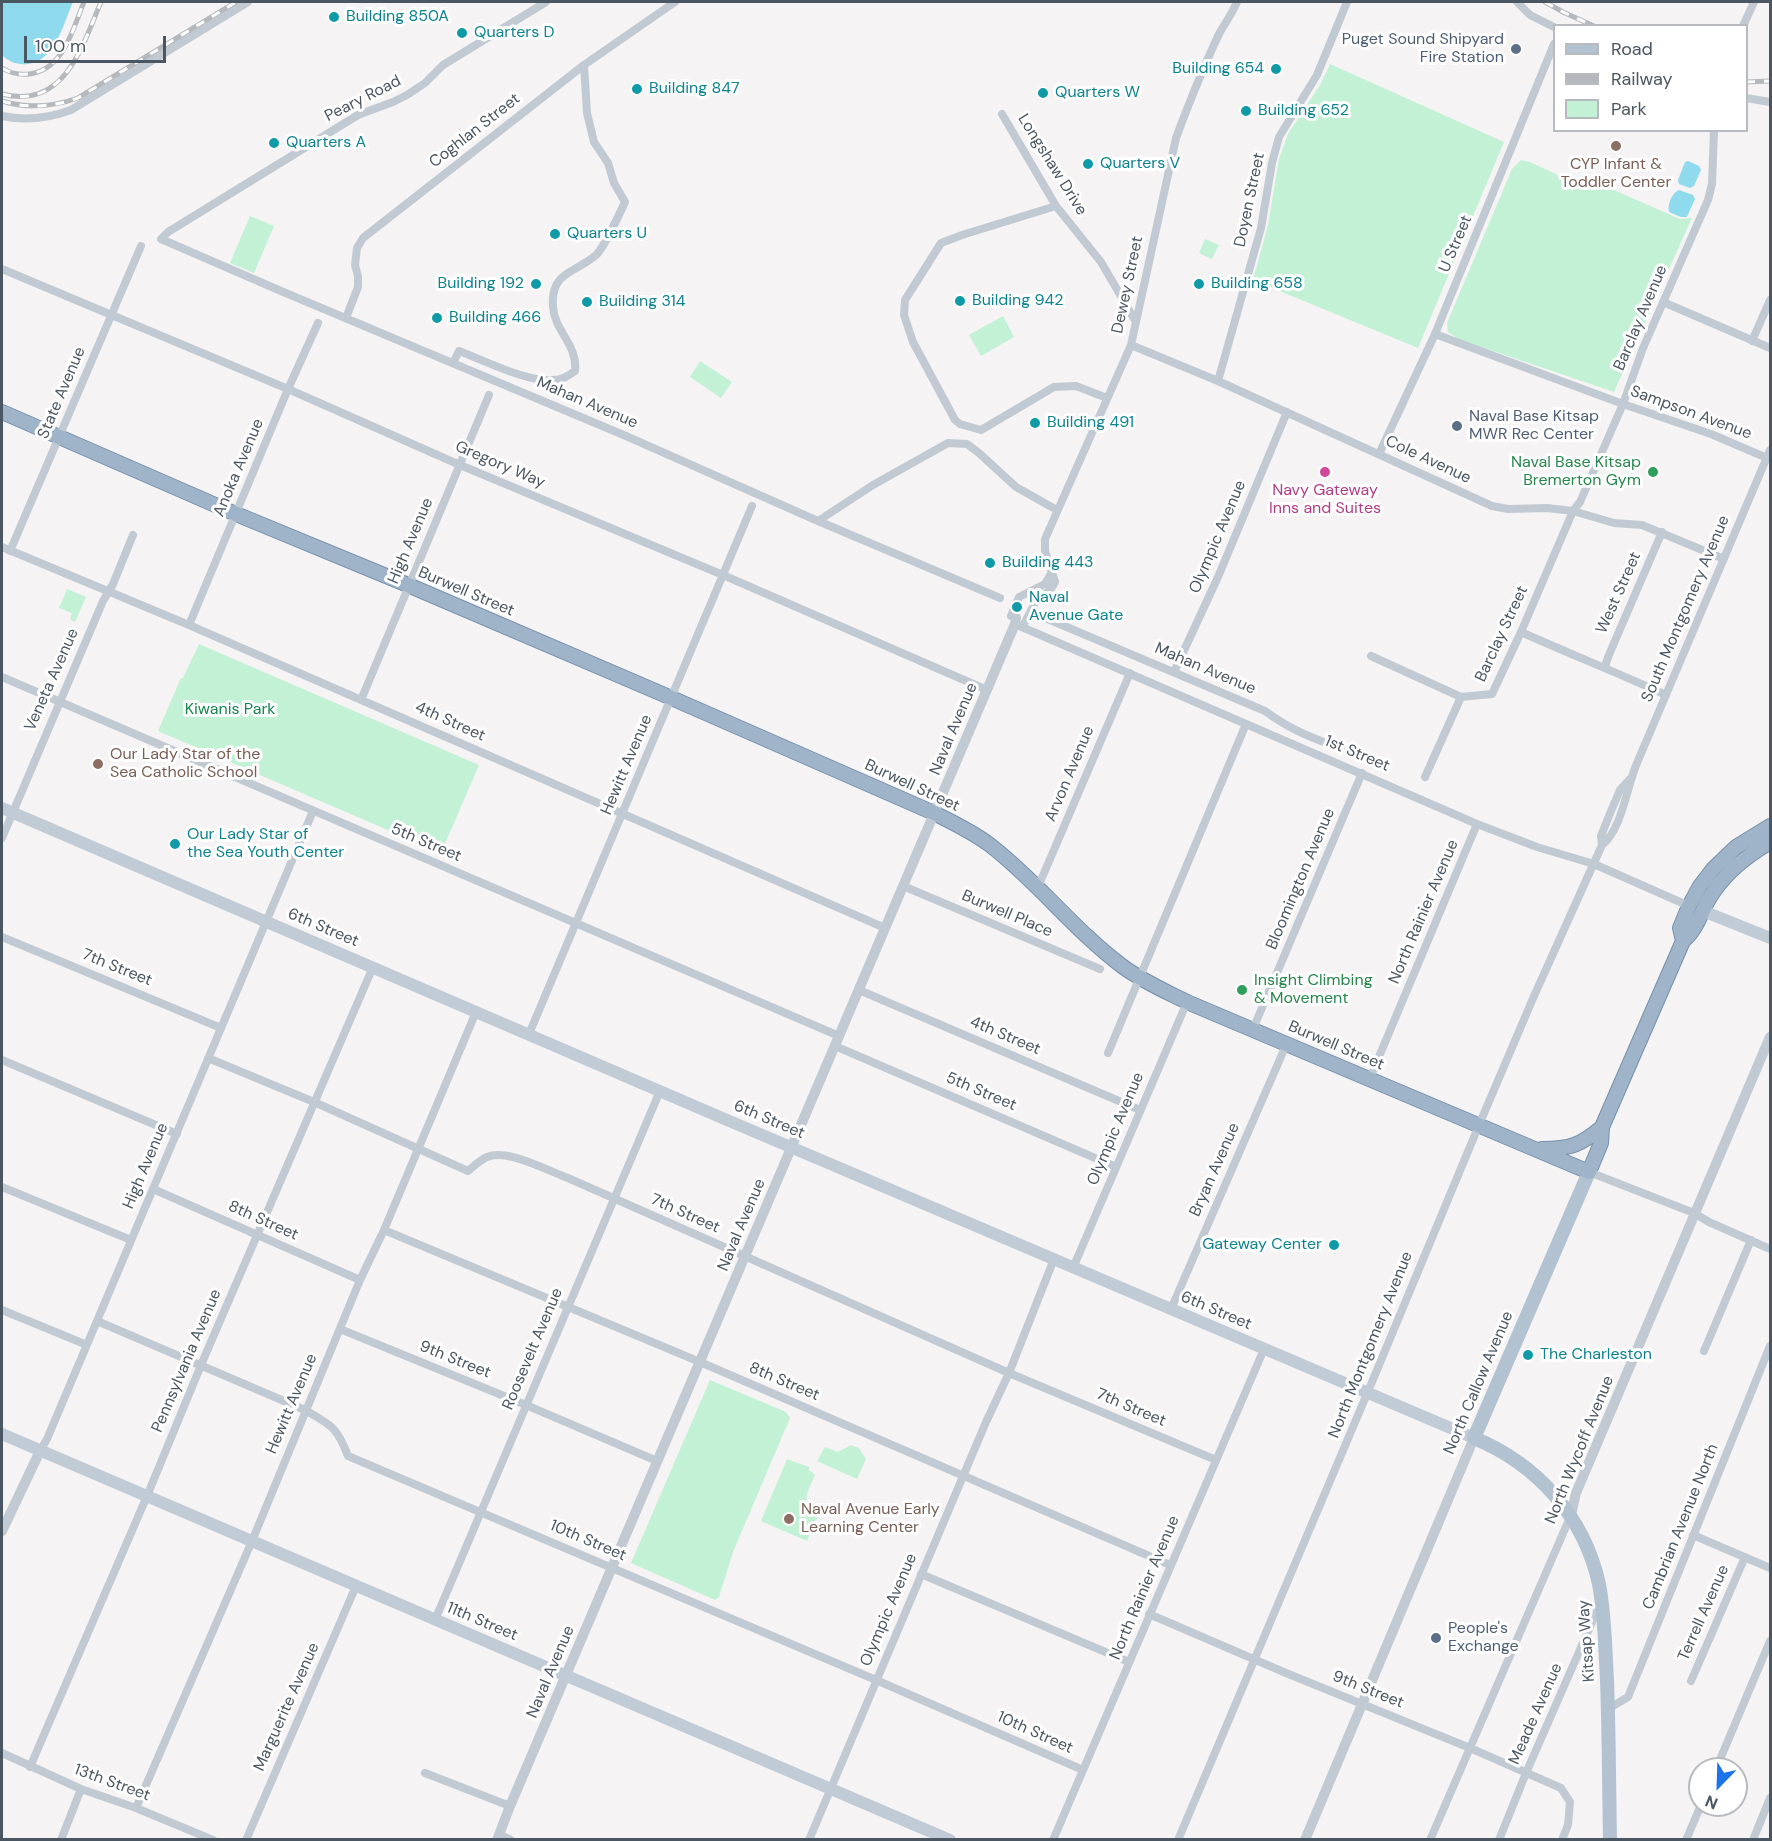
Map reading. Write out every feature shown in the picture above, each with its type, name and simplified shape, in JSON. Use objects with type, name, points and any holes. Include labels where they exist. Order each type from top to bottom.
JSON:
[{"type":"highway","name":"Burwell Street","points":[[2,412],[934,813],[964,828],[988,844],[1038,887],[1100,948],[1140,978],[1187,1002],[1589,1172]]},
{"type":"highway","name":"North Callow Avenue","points":[[1683,941],[1680,928],[1700,886],[1724,857],[1770,826]]},
{"type":"highway","name":"North Callow Avenue","points":[[1589,1172],[1600,1143],[1602,1127],[1683,941],[1693,933],[1712,894],[1733,868],[1770,842]]},
{"type":"highway","points":[[1536,1149],[1573,1147],[1588,1139],[1602,1127]]},
{"type":"main road","name":"6th Street","points":[[7,810],[1474,1438],[1523,1464]]},
{"type":"main road","points":[[1703,911],[1770,938]]},
{"type":"main road","name":"North Callow Avenue","points":[[1474,1438],[1589,1172]]},
{"type":"main road","name":"11th Street","points":[[2,1434],[830,1789],[932,1836],[950,1839]]},
{"type":"main road","name":"Kitsap Way","points":[[1523,1464],[1550,1489],[1571,1515],[1588,1550],[1598,1581],[1602,1601],[1608,1709],[1610,1839]]},
{"type":"street","points":[[2,116],[22,118],[59,115],[81,105],[248,2]]},
{"type":"street","name":"Peary Road","points":[[161,239],[168,232],[358,115],[408,95],[425,83],[443,65],[546,2]]},
{"type":"street","name":"Coghlan Street","points":[[346,318],[358,287],[355,265],[357,248],[363,238],[584,65],[675,2]]},
{"type":"street","name":"Dewey Street","points":[[1053,571],[1045,551],[1044,539],[1131,345],[1176,138],[1215,44],[1237,2]]},
{"type":"street","name":"Doyen Street","points":[[1218,381],[1261,228],[1272,163],[1280,137],[1317,75],[1347,2]]},
{"type":"street","points":[[1516,2],[1530,15],[1553,26]]},
{"type":"street","points":[[1744,24],[1754,2]]},
{"type":"street","name":"U Street","points":[[1379,454],[1435,334],[1553,46]]},
{"type":"street","points":[[453,363],[459,351],[524,376],[551,381],[564,379],[575,371],[575,355],[558,324],[553,311],[552,297],[563,275],[598,254],[625,202],[614,183],[608,163],[594,142],[587,113],[584,65]]},
{"type":"street","points":[[1748,98],[1770,102]]},
{"type":"street","points":[[2,110],[22,118]]},
{"type":"street","name":"Longshaw Drive","points":[[1002,114],[1056,206],[1101,262],[1136,322]]},
{"type":"street","name":"Barclay Avenue","points":[[1573,511],[1580,502],[1623,404],[1635,368],[1708,200],[1712,184],[1714,132]]},
{"type":"street","points":[[1056,206],[941,243],[905,300],[904,315],[913,342],[955,420],[960,424],[981,430],[1054,387],[1076,386],[1107,398]]},
{"type":"street","name":"Mahan Avenue","points":[[161,239],[626,436],[1000,598]]},
{"type":"street","name":"State Avenue","points":[[6,549],[59,437],[141,246]]},
{"type":"street","name":"Gregory Way","points":[[2,269],[288,389],[987,690]]},
{"type":"street","points":[[1752,341],[1770,300]]},
{"type":"street","points":[[1663,302],[1770,348]]},
{"type":"street","name":"Anoka Avenue","points":[[189,625],[318,323]]},
{"type":"street","name":"Sampson Avenue","points":[[1435,334],[1623,404],[1769,454]]},
{"type":"street","name":"Cole Avenue","points":[[1131,345],[1218,381],[1492,506],[1508,509],[1548,508],[1573,511],[1614,523],[1642,525],[1724,559]]},
{"type":"street","name":"High Avenue","points":[[361,700],[489,395]]},
{"type":"street","name":"Olympic Avenue","points":[[1174,672],[1218,577],[1287,412]]},
{"type":"street","points":[[818,521],[873,485],[948,443],[967,444],[1016,488],[1057,510]]},
{"type":"street","name":"South Montgomery Avenue","points":[[1594,864],[1602,845],[1609,840],[1621,812],[1629,791],[1630,779],[1769,454]]},
{"type":"street","name":"Hewitt Avenue","points":[[529,1034],[752,506]]},
{"type":"street","name":"Barclay Street","points":[[1425,777],[1461,697],[1492,694],[1573,511]]},
{"type":"street","name":"West Street","points":[[1605,667],[1662,532]]},
{"type":"street","name":"Veneta Avenue","points":[[2,838],[7,810],[59,702],[133,536]]},
{"type":"street","name":"4th Street","points":[[6,549],[189,625],[885,928]]},
{"type":"street","points":[[1017,620],[1024,602],[1039,595],[1044,596],[1051,589],[1055,582],[1053,571]]},
{"type":"street","points":[[1017,620],[1019,597],[1045,584],[1053,571]]},
{"type":"street","name":"Mahan Avenue","points":[[1036,614],[1265,711],[1282,724],[1341,748],[1361,753]]},
{"type":"street","name":"1st Street","points":[[1017,620],[1130,673],[1477,824],[1537,847],[1594,864],[1689,906]]},
{"type":"street","name":"Naval Avenue","points":[[498,1837],[1017,620]]},
{"type":"street","points":[[1521,632],[1666,695]]},
{"type":"street","points":[[1371,656],[1461,697]]},
{"type":"street","name":"Arvon Avenue","points":[[1038,887],[1130,673]]},
{"type":"street","name":"5th Street","points":[[2,677],[576,923],[1116,1167]]},
{"type":"street","points":[[1108,1053],[1246,723]]},
{"type":"street","name":"Bloomington Avenue","points":[[1253,1029],[1362,773]]},
{"type":"street","name":"High Avenue","points":[[2,1531],[47,1439],[313,811]]},
{"type":"street","name":"North Rainier Avenue","points":[[1370,1078],[1477,824]]},
{"type":"street","name":"North Montgomery Avenue","points":[[1178,1839],[1368,1393],[1479,1125],[1594,864]]},
{"type":"street","name":"Burwell Place","points":[[903,886],[1100,969]]},
{"type":"street","name":"7th Street","points":[[2,937],[221,1028]]},
{"type":"street","name":"Pennsylvania Avenue","points":[[30,1767],[373,967]]},
{"type":"street","name":"4th Street","points":[[859,990],[1140,1110]]},
{"type":"street","name":"Olympic Avenue","points":[[1073,1268],[1187,1002]]},
{"type":"street","name":"Hewitt Avenue","points":[[136,1808],[476,1012]]},
{"type":"street","name":"North Wycoff Avenue","points":[[1430,1839],[1571,1515],[1576,1493],[1770,1037]]},
{"type":"street","name":"Bryan Avenue","points":[[1171,1309],[1287,1043]]},
{"type":"street","name":"7th Street","points":[[208,1058],[314,1102],[468,1171],[494,1155],[507,1156],[529,1163],[1009,1373],[1216,1460]]},
{"type":"street","points":[[2,1060],[177,1134]]},
{"type":"street","name":"Roosevelt Avenue","points":[[435,1620],[660,1091]]},
{"type":"street","name":"Burwell Street","points":[[1589,1172],[1694,1213],[1770,1249]]},
{"type":"street","points":[[2,1187],[131,1240]]},
{"type":"street","name":"8th Street","points":[[153,1189],[360,1280]]},
{"type":"street","name":"8th Street","points":[[384,1230],[700,1362],[1170,1564]]},
{"type":"street","points":[[1704,1351],[1751,1240]]},
{"type":"street","name":"Olympic Avenue","points":[[808,1839],[963,1475],[1009,1373],[1054,1259]]},
{"type":"street","points":[[2,1310],[87,1345]]},
{"type":"street","name":"10th Street","points":[[97,1321],[305,1410],[331,1425],[348,1455],[1083,1770]]},
{"type":"street","name":"9th Street","points":[[340,1329],[657,1461]]},
{"type":"street","name":"Cambrian Avenue North","points":[[1608,1709],[1628,1697],[1770,1346]]},
{"type":"street","name":"North Rainier Avenue","points":[[1053,1839],[1264,1349]]},
{"type":"street","name":"North Callow Avenue","points":[[1305,1839],[1474,1438]]},
{"type":"street","points":[[1693,1535],[1770,1568]]},
{"type":"street","name":"Terrell Avenue","points":[[1690,1681],[1745,1557]]},
{"type":"street","points":[[921,1574],[1129,1662]]},
{"type":"street","name":"Marguerite Avenue","points":[[246,1839],[356,1586]]},
{"type":"street","name":"Meade Avenue","points":[[1499,1839],[1602,1601]]},
{"type":"street","name":"9th Street","points":[[1149,1614],[1561,1788],[1570,1802],[1568,1825],[1562,1839]]},
{"type":"street","points":[[1721,1757],[1770,1641]]},
{"type":"street","name":"13th Street","points":[[2,1753],[81,1790],[136,1808],[213,1839]]},
{"type":"street","points":[[425,1773],[510,1806]]},
{"type":"street","points":[[62,1839],[81,1790]]},
{"type":"street","points":[[1753,1839],[1770,1798]]},
{"type":"street","points":[[1688,1839],[1696,1817]]},
{"type":"street","points":[[498,1837],[511,1839]]},
{"type":"green space","points":[[1330,64],[1504,142],[1418,348],[1253,280],[1268,225],[1279,159],[1288,134],[1320,85]]},
{"type":"green space","points":[[1521,160],[1569,180],[1582,176],[1680,219],[1692,218],[1664,280],[1661,279],[1656,290],[1659,292],[1614,392],[1458,339],[1448,332],[1447,323],[1512,169]]},
{"type":"green space","points":[[250,216],[274,226],[254,273],[230,263]]},
{"type":"green space","points":[[1205,239],[1219,245],[1212,259],[1199,253]]},
{"type":"green space","points":[[1003,316],[1014,337],[981,356],[969,335]]},
{"type":"green space","points":[[700,361],[732,382],[721,398],[690,377]]},
{"type":"green space","points":[[67,589],[86,597],[75,622],[70,619],[72,613],[59,608]]},
{"type":"green space","name":"Kiwanis Park","points":[[199,644],[479,765],[441,853],[158,731]]},
{"type":"green space","points":[[710,1380],[786,1412],[790,1418],[733,1552],[719,1597],[715,1600],[631,1563]]},
{"type":"green space","points":[[851,1445],[859,1448],[866,1459],[857,1479],[817,1461],[825,1447],[838,1452]]},
{"type":"green space","points":[[787,1459],[809,1467],[815,1475],[808,1492],[807,1502],[818,1516],[807,1541],[761,1521]]},
{"type":"water","points":[[3,2],[73,2],[52,48],[38,61],[24,64],[7,60],[2,55]]},
{"type":"water","points":[[1685,162],[1699,166],[1701,170],[1694,186],[1690,188],[1679,184],[1678,180]]},
{"type":"water","points":[[1679,190],[1693,195],[1695,199],[1687,217],[1669,212],[1671,199]]},
{"type":"railway","points":[[2,68],[15,73],[29,74],[51,65],[66,46],[84,2]]},
{"type":"railway","points":[[2,94],[24,96],[41,93],[56,84],[78,55],[101,2]]},
{"type":"railway","points":[[2,101],[40,106],[78,98],[236,2]]},
{"type":"railway","points":[[1545,2],[1590,24]]},
{"type":"railway","points":[[1748,82],[1770,81]]},
{"type":"place","name":"Building 850A","points":[[334,17]]},
{"type":"place","name":"Quarters D","points":[[462,33]]},
{"type":"place","name":"Puget Sound Shipyard Fire Station","points":[[1516,49]]},
{"type":"place","name":"Building 654","points":[[1276,69]]},
{"type":"place","name":"Building 847","points":[[637,89]]},
{"type":"place","name":"Quarters W","points":[[1043,93]]},
{"type":"place","name":"Building 652","points":[[1246,111]]},
{"type":"place","name":"Quarters A","points":[[274,143]]},
{"type":"place","name":"CYP Infant & Toddler Center","points":[[1616,146]]},
{"type":"place","name":"Quarters V","points":[[1088,164]]},
{"type":"place","name":"Quarters U","points":[[555,234]]},
{"type":"place","name":"Building 192","points":[[536,284]]},
{"type":"place","name":"Building 658","points":[[1199,284]]},
{"type":"place","name":"Building 942","points":[[960,301]]},
{"type":"place","name":"Building 314","points":[[587,302]]},
{"type":"place","name":"Building 466","points":[[437,318]]},
{"type":"place","name":"Building 491","points":[[1035,423]]},
{"type":"place","name":"Naval Base Kitsap MWR Rec Center","points":[[1457,426]]},
{"type":"place","name":"Navy Gateway Inns and Suites","points":[[1325,472]]},
{"type":"place","name":"Naval Base Kitsap Bremerton Gym","points":[[1653,472]]},
{"type":"place","name":"Building 443","points":[[990,563]]},
{"type":"place","name":"Naval Avenue Gate","points":[[1017,607]]},
{"type":"place","name":"Our Lady Star of the Sea Catholic School","points":[[98,764]]},
{"type":"place","name":"Our Lady Star of the Sea Youth Center","points":[[175,844]]},
{"type":"place","name":"Insight Climbing & Movement","points":[[1242,990]]},
{"type":"place","name":"Gateway Center","points":[[1334,1245]]},
{"type":"place","name":"The Charleston","points":[[1528,1355]]},
{"type":"place","name":"Naval Avenue Early Learning Center","points":[[789,1519]]},
{"type":"place","name":"People's Exchange","points":[[1436,1638]]}]
